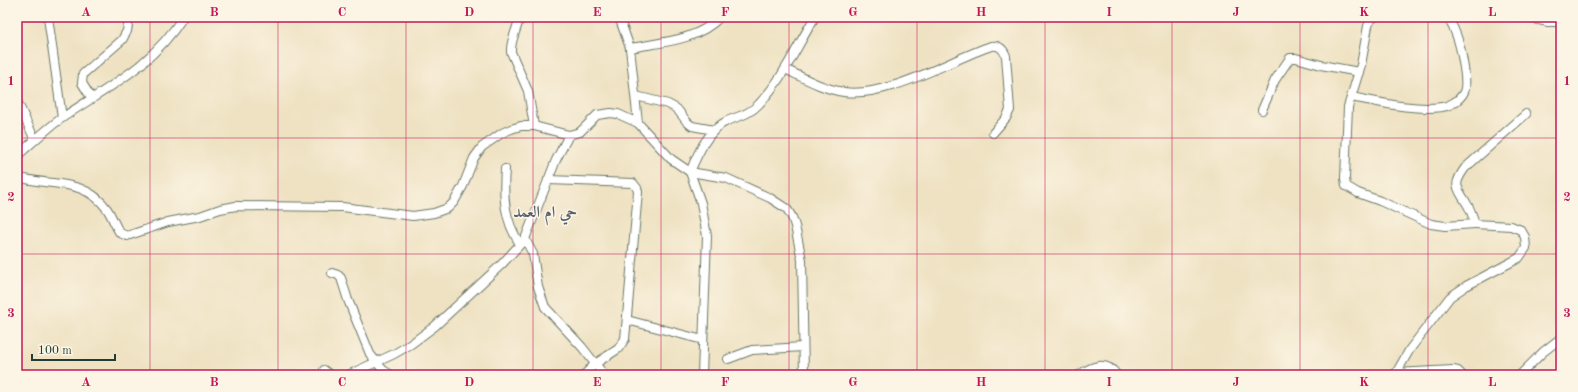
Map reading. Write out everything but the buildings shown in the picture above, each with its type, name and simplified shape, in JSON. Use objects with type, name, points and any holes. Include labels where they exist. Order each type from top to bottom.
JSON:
[{"type":"street","points":[[48,17],[62,118]]},
{"type":"street","points":[[17,156],[62,118],[142,65],[168,39],[183,17]]},
{"type":"street","points":[[519,17],[518,26],[511,46],[511,52],[528,91],[534,126]]},
{"type":"street","points":[[619,17],[630,48],[638,123]]},
{"type":"street","points":[[630,48],[698,34],[711,26],[720,17]]},
{"type":"street","points":[[702,375],[706,304],[707,236],[701,203],[690,172],[708,138],[714,130],[722,124],[750,112],[756,108],[766,96],[785,69],[815,17]]},
{"type":"street","points":[[1374,17],[1368,26],[1359,72],[1348,107],[1346,123],[1346,186],[1431,224],[1445,226],[1475,224],[1518,227],[1524,233],[1525,238],[1525,251],[1519,258],[1466,286],[1450,297],[1410,349],[1395,374]]},
{"type":"street","points":[[1351,97],[1392,104],[1430,108],[1443,107],[1454,103],[1460,98],[1464,92],[1466,82],[1463,60],[1458,37],[1446,17]]},
{"type":"street","points":[[1526,17],[1548,22],[1561,22]]},
{"type":"street","points":[[92,98],[82,83],[84,74],[122,40],[127,30],[129,20]]},
{"type":"street","points":[[785,69],[827,88],[843,92],[876,91],[906,81],[991,46],[999,46],[1004,50],[1006,56],[1010,110],[1006,118],[993,133]]},
{"type":"street","points":[[1262,110],[1275,80],[1290,58],[1359,72]]},
{"type":"street","points":[[636,96],[668,104],[677,109],[692,126],[714,130]]},
{"type":"street","points":[[17,100],[35,140]]},
{"type":"street","points":[[17,177],[71,185],[89,192],[96,197],[107,210],[120,233],[127,236],[168,222],[200,216],[220,209],[236,206],[342,207],[413,216],[441,212],[448,208],[454,202],[463,186],[474,158],[482,147],[489,141],[512,129],[521,126],[534,126],[569,136],[580,132],[593,118],[604,113],[618,114],[638,123],[671,159],[690,172],[719,176],[737,182],[770,198],[789,212],[795,226],[802,260],[804,375]]},
{"type":"street","points":[[1475,224],[1467,203],[1458,190],[1458,178],[1465,168],[1526,114]]},
{"type":"street","points":[[348,375],[376,363],[411,344],[434,326],[502,264],[523,241],[560,151],[569,136]]},
{"type":"street","points":[[505,170],[505,207],[509,223],[533,254],[538,287],[545,307],[604,375]]},
{"type":"street","points":[[548,180],[633,183],[638,192],[626,335],[623,343],[618,349],[595,364],[584,375]]},
{"type":"street","points":[[332,273],[341,278],[367,348],[376,363],[391,375]]},
{"type":"street","points":[[627,320],[703,340]]},
{"type":"street","points":[[1520,375],[1543,352],[1561,338]]},
{"type":"street","points":[[728,359],[752,350],[803,347]]},
{"type":"street","points":[[1079,375],[1086,370],[1099,365],[1109,367],[1117,375]]},
{"type":"street","points":[[1395,374],[1453,370],[1458,371],[1462,375]]},
{"type":"district","name":"حي ام العمد","points":[[545,213]]}]
